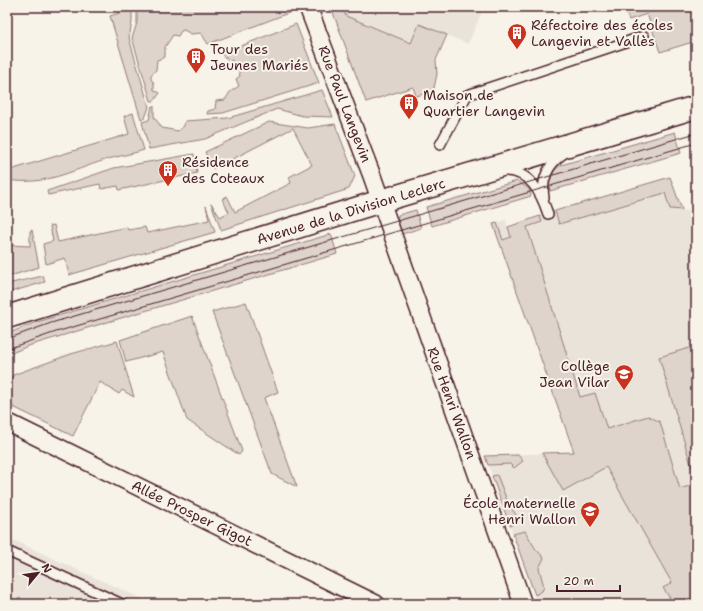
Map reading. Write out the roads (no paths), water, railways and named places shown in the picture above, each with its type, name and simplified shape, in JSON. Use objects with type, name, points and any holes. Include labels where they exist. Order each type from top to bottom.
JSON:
[{"type":"street","name":"Rue Paul Langevin","points":[[308,7],[381,202]]},
{"type":"street","name":"Avenue de la Division Leclerc","points":[[7,317],[606,133],[696,107]]},
{"type":"street","name":"Rue Henri Wallon","points":[[381,202],[523,604]]},
{"type":"street","name":"Allée Prosper Gigot","points":[[7,422],[376,604]]},
{"type":"lane","points":[[440,146],[467,95],[644,36]]},
{"type":"lane","points":[[544,203],[542,188],[550,166],[566,152],[598,142],[606,133]]},
{"type":"lane","points":[[456,179],[468,181],[499,172],[511,171],[521,174],[531,181],[538,189],[548,214]]},
{"type":"lane","points":[[7,552],[122,604]]},
{"type":"tram line","points":[[7,339],[51,323],[696,133]]},
{"type":"tram line","points":[[7,349],[56,332],[696,143]]},
{"type":"place","name":"Réfectoire des écoles Langevin et Vallès","points":[[517,50]]},
{"type":"place","name":"Tour des Jeunes Mariés","points":[[196,74]]},
{"type":"place","name":"Maison de Quartier Langevin","points":[[409,120]]},
{"type":"place","name":"Résidence des Coteaux","points":[[168,187]]},
{"type":"place","name":"Collège Jean Vilar","points":[[624,391]]},
{"type":"place","name":"École maternelle Henri Wallon","points":[[590,528]]}]
